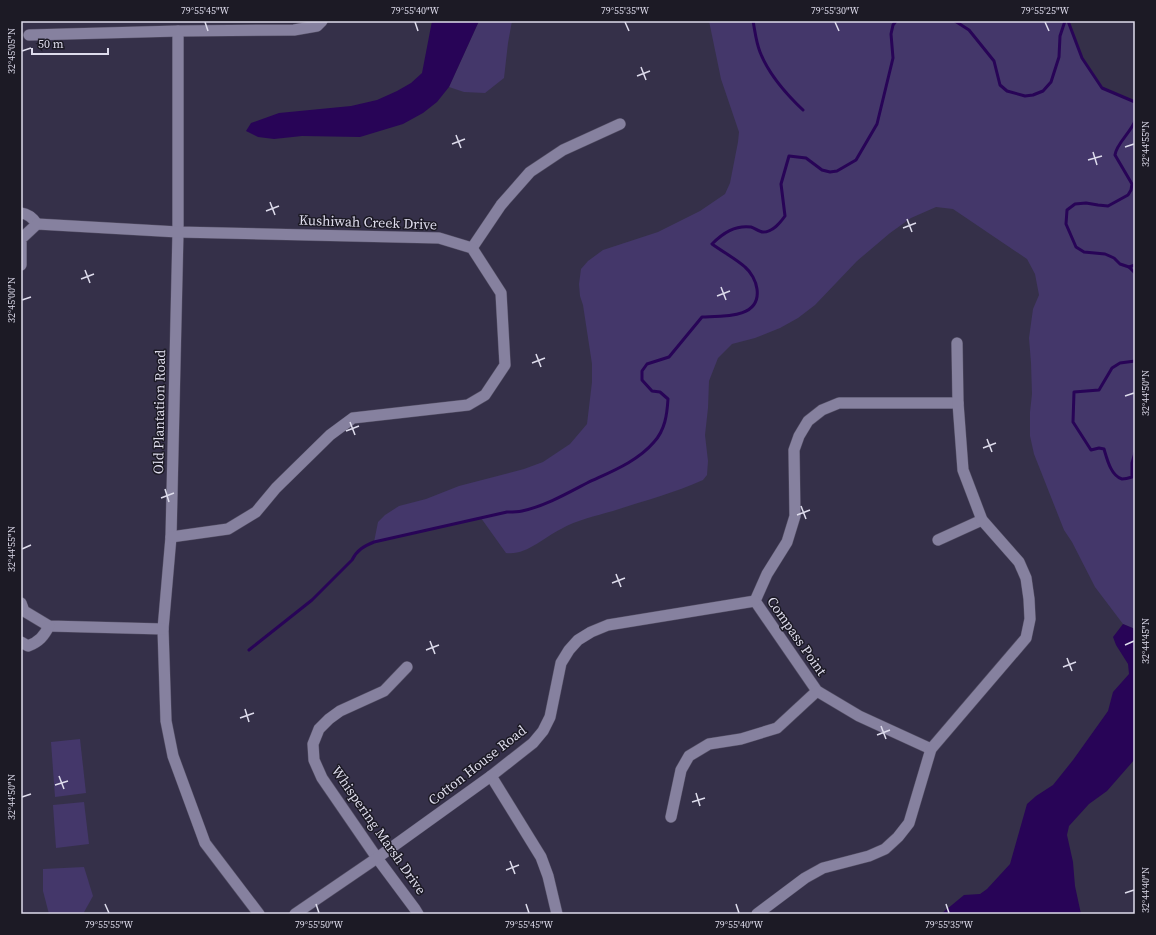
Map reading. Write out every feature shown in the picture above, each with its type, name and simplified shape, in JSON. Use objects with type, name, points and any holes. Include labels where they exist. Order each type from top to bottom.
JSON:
[{"type":"street","points":[[29,35],[294,30],[317,26],[322,21]]},
{"type":"street","name":"Old Plantation Road","points":[[178,31],[178,232],[171,537],[164,629],[166,720],[173,756],[205,843],[258,914]]},
{"type":"street","points":[[171,537],[228,529],[256,512],[276,488],[330,435],[353,418],[468,405],[485,395],[505,365],[501,293],[472,248],[501,205],[530,172],[563,150],[620,124]]},
{"type":"street","points":[[21,213],[29,215],[34,220],[33,227],[21,239],[21,265]]},
{"type":"street","name":"Kushiwah Creek Drive","points":[[33,227],[440,238],[472,248]]},
{"type":"street","points":[[757,914],[805,878],[823,868],[870,856],[885,849],[898,837],[909,823],[931,749],[1026,638],[1030,619],[1026,578],[1019,562],[982,520],[963,470],[958,402],[957,343]]},
{"type":"street","name":"Compass Point","points":[[931,749],[859,716],[817,690],[755,601],[767,574],[787,542],[794,516],[794,450],[808,420],[822,410],[839,403],[958,402]]},
{"type":"street","points":[[938,540],[982,520]]},
{"type":"street","name":"Cotton House Road","points":[[295,914],[377,858],[491,776],[533,743],[543,731],[550,717],[561,663],[569,650],[578,640],[591,632],[608,625],[755,601]]},
{"type":"street","points":[[21,603],[24,611],[49,626],[164,629]]},
{"type":"street","points":[[21,642],[28,646],[35,643],[44,636],[49,626]]},
{"type":"street","name":"Whispering Marsh Drive","points":[[407,668],[384,691],[340,710],[328,719],[319,729],[313,744],[314,760],[322,778],[377,858],[416,908],[418,914]]},
{"type":"street","points":[[671,817],[681,770],[689,756],[709,744],[741,739],[777,728],[817,690]]},
{"type":"street","points":[[491,776],[541,857],[548,876],[557,914]]},
{"type":"shaded area","points":[[432,21],[479,21],[449,87],[437,102],[423,113],[403,124],[360,137],[302,136],[274,139],[258,137],[246,131],[251,123],[279,113],[351,106],[377,100],[411,83],[422,73]]},
{"type":"shaded area","points":[[479,21],[512,21],[504,78],[485,93],[464,92],[449,87]]},
{"type":"shaded area","points":[[709,21],[1068,21],[1082,58],[1102,87],[1135,102],[1135,629],[1123,624],[1095,587],[1072,542],[1064,530],[1034,454],[1030,436],[1032,394],[1029,338],[1033,309],[1039,295],[1035,274],[1027,259],[953,209],[936,207],[911,218],[890,233],[857,261],[815,305],[798,318],[780,328],[755,338],[732,344],[718,358],[709,381],[705,435],[708,461],[707,475],[703,480],[670,493],[573,523],[521,552],[506,553],[481,518],[374,542],[378,522],[385,515],[399,506],[426,499],[459,486],[524,469],[543,462],[570,444],[587,424],[592,382],[592,364],[583,305],[580,296],[579,284],[581,269],[588,261],[603,250],[658,232],[700,211],[725,194],[730,183],[739,132],[721,79]]},
{"type":"shaded area","points":[[1123,624],[1135,629],[1135,759],[1107,791],[1089,804],[1069,826],[1067,835],[1081,914],[941,914],[964,895],[980,894],[987,889],[1010,864],[1027,804],[1053,785],[1108,711],[1113,692],[1129,674],[1128,664],[1116,645],[1113,637]]},
{"type":"shaded area","points":[[80,739],[86,793],[55,797],[51,742]]},
{"type":"shaded area","points":[[84,802],[89,844],[56,848],[53,805]]},
{"type":"shaded area","points":[[84,867],[93,896],[83,914],[49,914],[43,891],[43,869]]},
{"type":"waterway","points":[[753,21],[759,48],[768,68],[784,90],[803,110]]},
{"type":"waterway","points":[[249,650],[312,600],[359,551],[367,545],[374,542],[507,512],[522,511],[539,506],[623,466],[647,449],[661,432],[666,416],[668,399],[660,392],[652,391],[642,380],[642,371],[647,364],[669,357],[702,317],[729,316],[738,314],[747,311],[753,306],[757,299],[757,289],[749,271],[738,261],[712,244],[720,236],[740,227],[751,227],[762,232],[767,232],[776,227],[785,216],[781,184],[789,156],[806,158],[822,170],[830,172],[837,171],[856,160],[877,124],[893,58],[891,34],[893,25],[896,21]]},
{"type":"waterway","points":[[955,21],[969,30],[994,61],[1000,85],[1007,91],[1025,96],[1043,91],[1051,82],[1059,57],[1060,36],[1065,21]]},
{"type":"waterway","points":[[1068,21],[1082,58],[1102,88],[1135,102]]},
{"type":"waterway","points":[[1135,121],[1118,147],[1115,155],[1132,184],[1128,195],[1108,206],[1086,203],[1075,204],[1067,210],[1066,224],[1076,247],[1084,252],[1105,254],[1114,258],[1120,264],[1129,267],[1135,265]]},
{"type":"waterway","points":[[1129,267],[1135,273]]},
{"type":"waterway","points":[[1135,361],[1120,363],[1112,368],[1099,390],[1074,392],[1073,422],[1091,450],[1099,448],[1104,449],[1110,467],[1118,477],[1122,479],[1132,477],[1132,463],[1135,453]]}]
